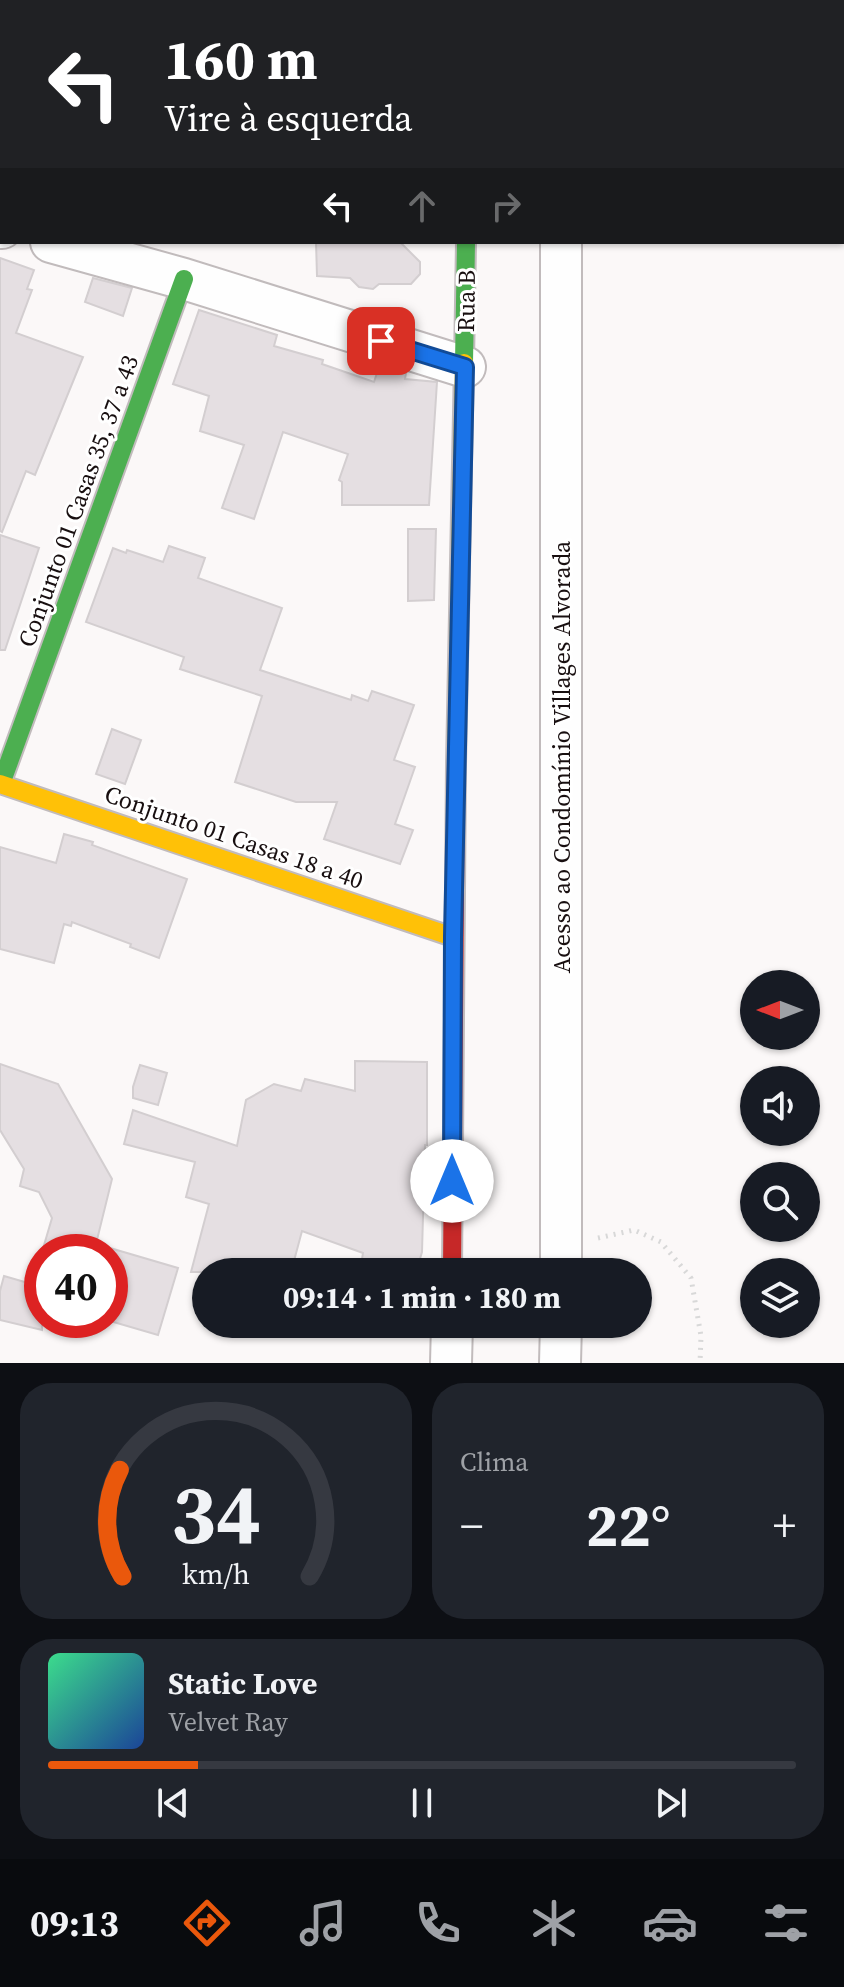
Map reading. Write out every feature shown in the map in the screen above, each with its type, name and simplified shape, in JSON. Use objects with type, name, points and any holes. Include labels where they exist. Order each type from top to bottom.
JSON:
[{"type":"street","points":[[58,244],[184,279],[465,367]]},
{"type":"street","name":"Rua B","points":[[452,1258],[453,937],[466,244]]},
{"type":"street","name":"Acesso ao Condomínio Villages Alvorada","points":[[561,244],[561,1258]]},
{"type":"street","name":"Conjunto 01 Casas 35, 37 a 43","points":[[1,784],[184,279]]},
{"type":"street","name":"Conjunto 01 Casas 18 a 40","points":[[1,784],[453,937]]},
{"type":"street","points":[[451,1363],[452,1338]]},
{"type":"street","points":[[560,1363],[561,1338]]},
{"type":"path","points":[[561,1258],[634,1230],[661,1242],[691,1278],[701,1336],[700,1363]]},
{"type":"building","points":[[316,244],[402,244],[420,262],[420,274],[411,284],[379,284],[373,289],[359,287],[350,278],[317,276]]},
{"type":"building","points":[[0,258],[34,270],[27,289],[32,290],[16,333],[83,357],[35,475],[26,471],[2,532],[0,531]]},
{"type":"building","points":[[93,278],[132,288],[123,316],[85,302]]},
{"type":"building","points":[[199,310],[277,335],[274,346],[323,360],[322,364],[374,382],[380,364],[406,373],[405,379],[437,382],[429,505],[342,505],[342,482],[339,480],[348,454],[283,432],[254,519],[222,508],[244,445],[200,431],[209,396],[173,384]]},
{"type":"building","points":[[408,529],[436,529],[434,600],[408,601]]},
{"type":"building","points":[[0,535],[39,548],[5,650],[0,650]]},
{"type":"building","points":[[169,546],[205,558],[198,578],[282,608],[260,670],[351,700],[352,695],[368,701],[372,691],[414,705],[394,760],[415,767],[395,824],[413,830],[400,864],[324,839],[337,802],[296,802],[235,782],[262,696],[180,669],[184,657],[86,622],[113,548],[163,562]]},
{"type":"building","points":[[112,729],[141,740],[125,784],[96,774]]},
{"type":"building","points":[[64,834],[93,842],[92,845],[187,879],[159,958],[72,922],[71,926],[64,924],[54,963],[0,949],[0,847],[56,863]]},
{"type":"building","points":[[355,1061],[427,1062],[427,1145],[420,1258],[362,1258],[363,1253],[302,1231],[295,1258],[195,1258],[209,1204],[186,1197],[195,1162],[124,1144],[133,1110],[237,1146],[246,1100],[274,1084],[301,1091],[305,1079],[355,1091]]},
{"type":"building","points":[[0,1064],[58,1084],[112,1179],[98,1234],[47,1234],[52,1218],[39,1192],[20,1186],[24,1169],[0,1130]]},
{"type":"building","points":[[140,1065],[167,1073],[158,1105],[133,1098]]},
{"type":"building","points":[[128,1253],[178,1268],[158,1335],[128,1326]]},
{"type":"building","points":[[4,1276],[24,1282],[24,1326],[0,1320],[0,1291]]},
{"type":"traffic: fast","points":[[464,363],[466,244]]},
{"type":"traffic: fast","points":[[1,784],[184,279]]},
{"type":"traffic: slow","points":[[456,764],[464,363]]},
{"type":"traffic: slow","points":[[0,784],[453,937]]},
{"type":"traffic: jam","points":[[452,1258],[456,764]]},
{"type":"route","points":[[381,341],[465,367],[453,937],[452,1181]]}]
